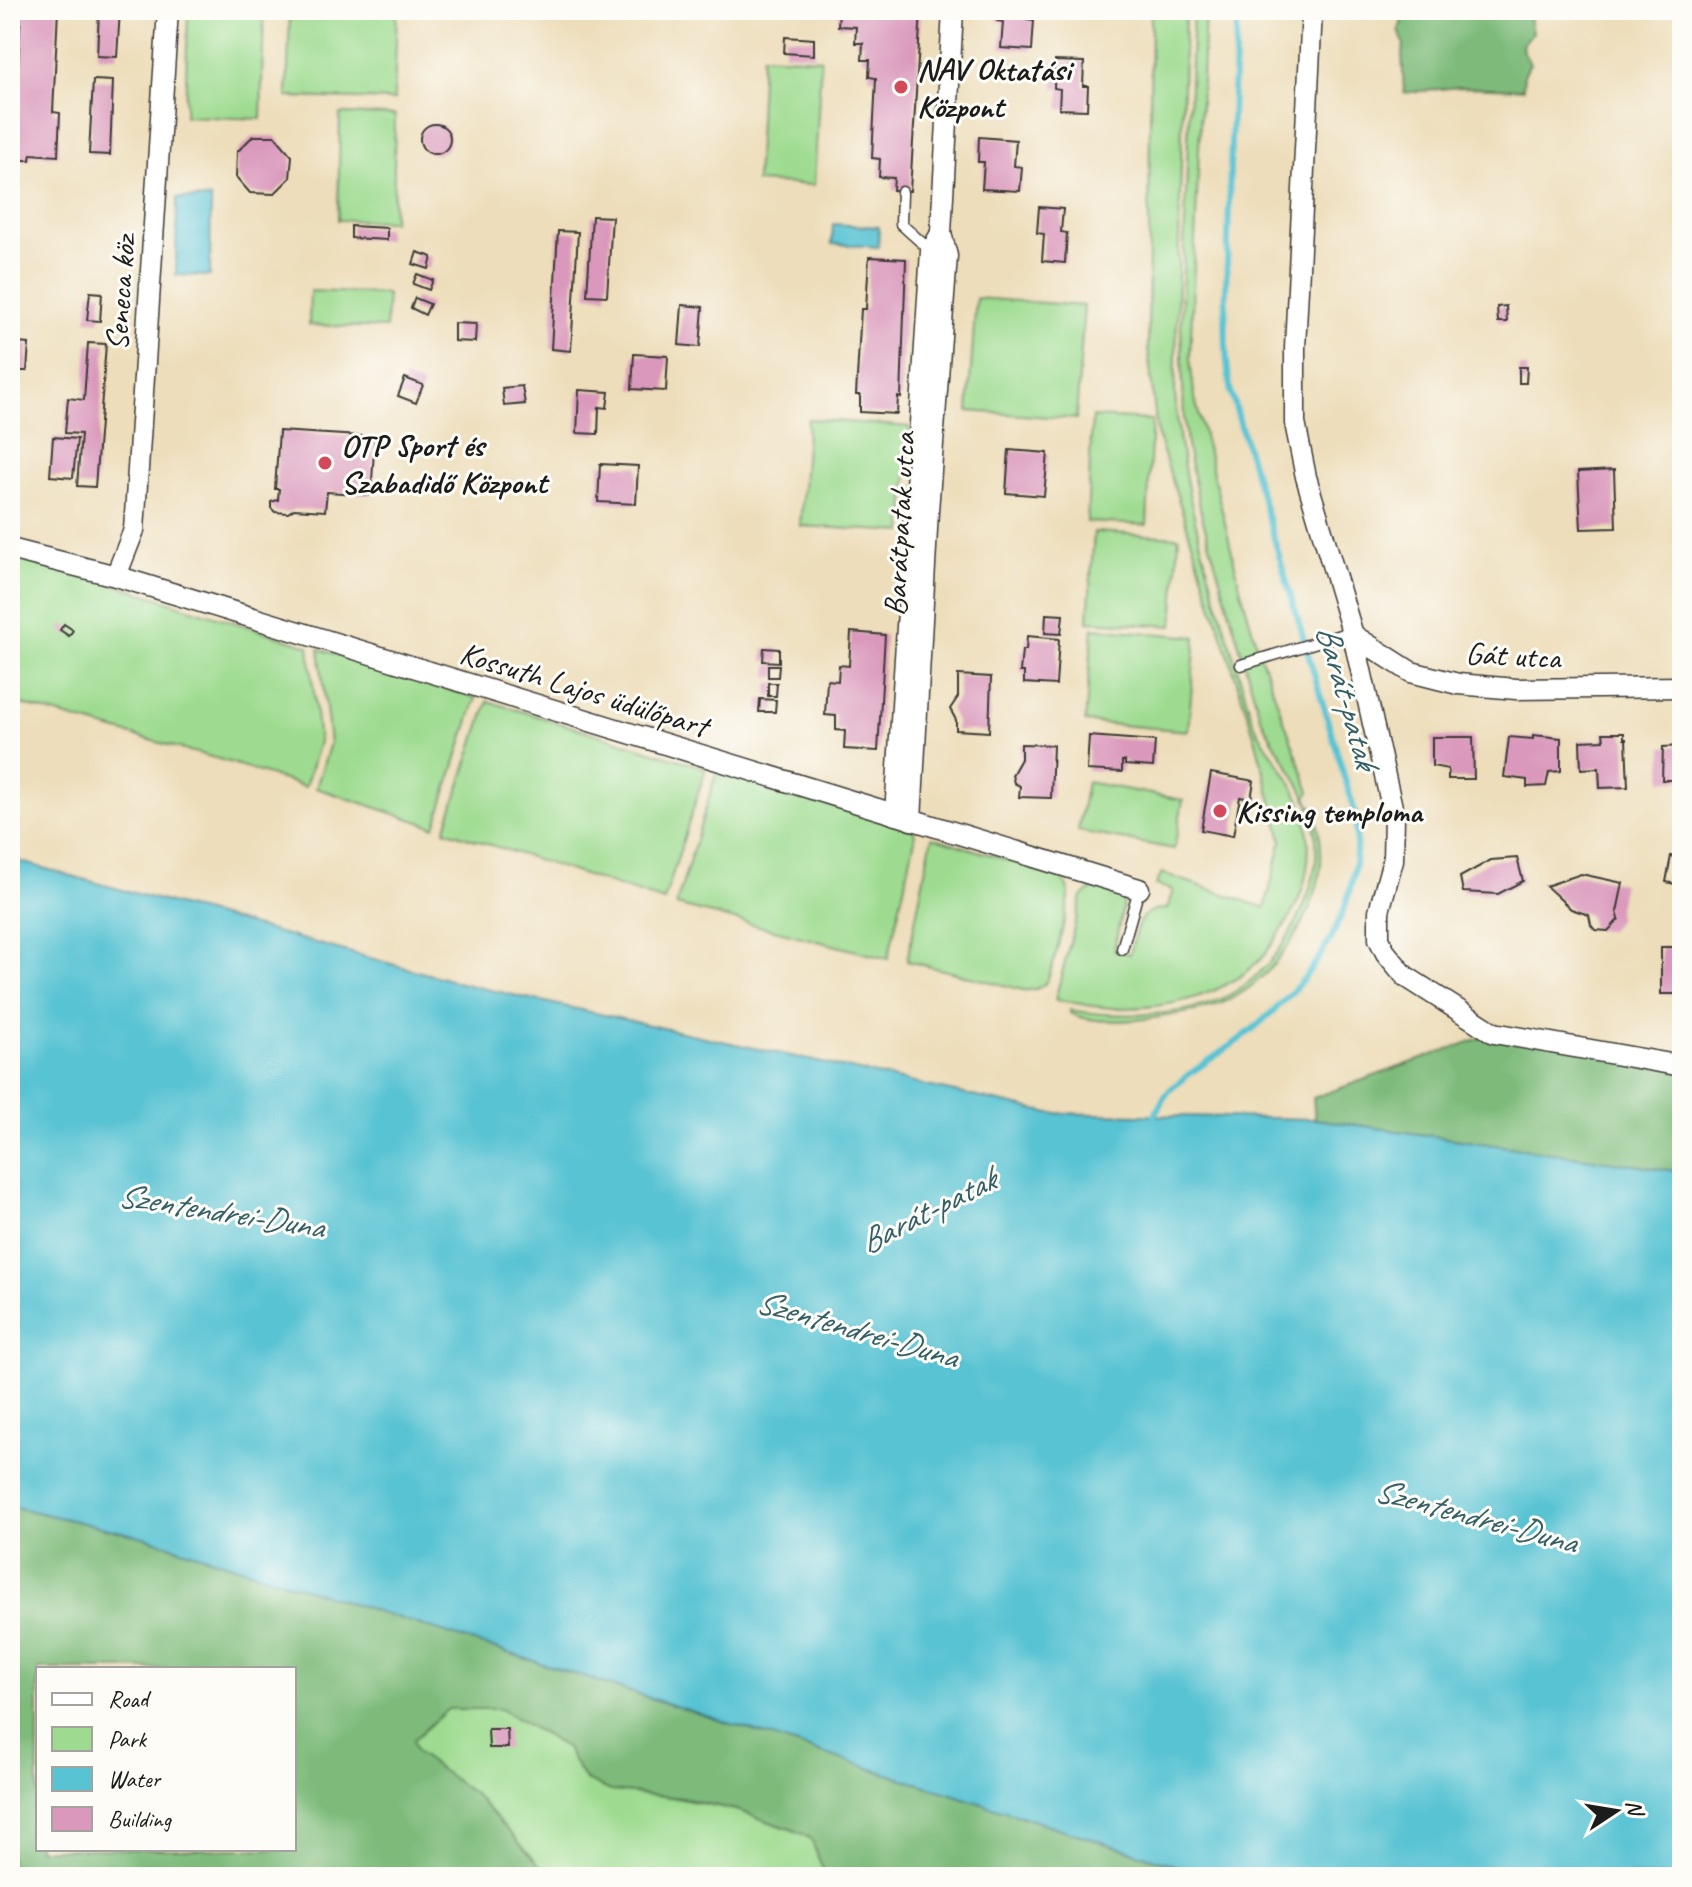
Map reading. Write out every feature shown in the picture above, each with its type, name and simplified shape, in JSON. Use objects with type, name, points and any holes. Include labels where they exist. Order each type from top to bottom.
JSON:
[{"type":"street","name":"Seneca köz","points":[[116,576],[134,530],[168,10]]},
{"type":"street","name":"Barátpatak utca","points":[[903,817],[947,256],[936,242],[953,10]]},
{"type":"street","points":[[1312,10],[1295,348],[1295,423],[1306,477],[1353,635],[1394,816],[1393,860],[1377,926],[1379,939],[1405,976],[1494,1033],[1682,1066]]},
{"type":"street","name":"Kossuth Lajos üdülőpart","points":[[10,549],[116,576],[1139,889]]},
{"type":"street","name":"Gát utca","points":[[1353,635],[1411,672],[1458,684],[1516,689],[1682,687]]},
{"type":"lane","points":[[902,192],[901,224],[936,242]]},
{"type":"lane","points":[[1241,665],[1340,635],[1353,635]]},
{"type":"lane","points":[[1122,949],[1139,889]]},
{"type":"green space","points":[[188,10],[264,10],[261,119],[185,116]]},
{"type":"green space","points":[[290,10],[397,10],[394,100],[287,97]]},
{"type":"green space","points":[[1151,10],[1185,10],[1175,392],[1185,474],[1204,555],[1251,715],[1301,803],[1309,846],[1306,875],[1291,915],[1262,958],[1253,966],[1223,986],[1189,999],[1171,1004],[1108,1008],[1055,1000],[1082,897],[1094,887],[1114,887],[1124,900],[1114,950],[1130,954],[1144,916],[1167,909],[1173,890],[1156,885],[1162,873],[1265,908],[1282,840],[1255,738],[1157,433],[1148,348]]},
{"type":"green space","points":[[1193,10],[1205,10],[1190,358],[1194,394],[1257,646],[1310,792],[1306,797],[1313,806],[1318,824],[1320,869],[1314,896],[1298,931],[1275,963],[1246,989],[1223,1003],[1196,1011],[1138,1020],[1102,1021],[1080,1017],[1070,1013],[1070,1010],[1130,1015],[1174,1012],[1214,1002],[1242,987],[1271,960],[1293,928],[1308,894],[1316,860],[1316,836],[1310,808],[1260,716],[1202,517],[1188,452],[1181,324]]},
{"type":"green space","points":[[1405,10],[1528,10],[1532,33],[1522,45],[1530,63],[1524,75],[1523,89],[1459,87],[1404,93],[1404,45],[1399,30]]},
{"type":"green space","points":[[762,56],[821,59],[814,185],[756,182]]},
{"type":"green space","points":[[340,114],[395,115],[393,221],[338,220]]},
{"type":"green space","points":[[310,291],[387,294],[386,328],[309,325]]},
{"type":"green space","points":[[976,298],[1084,306],[1076,419],[968,411]]},
{"type":"green space","points":[[1092,417],[1152,420],[1147,525],[1087,522]]},
{"type":"green space","points":[[808,419],[910,427],[903,532],[800,526]]},
{"type":"green space","points":[[1094,532],[1179,537],[1173,626],[1088,621]]},
{"type":"green space","points":[[10,557],[107,582],[309,646],[319,742],[305,787],[229,762],[10,701]]},
{"type":"green space","points":[[1093,628],[1196,637],[1188,731],[1085,722]]},
{"type":"green space","points":[[319,649],[476,698],[435,827],[316,788],[330,743]]},
{"type":"green space","points":[[488,701],[706,768],[664,901],[445,830]]},
{"type":"green space","points":[[717,771],[914,830],[915,839],[888,959],[676,905]]},
{"type":"green space","points":[[1087,782],[1183,800],[1174,849],[1078,831]]},
{"type":"green space","points":[[932,837],[1060,876],[1068,888],[1069,899],[1052,966],[1046,982],[1041,986],[1023,990],[907,961]]},
{"type":"green space","points":[[1494,1033],[1682,1066],[1682,1172],[1315,1119],[1313,1098]]},
{"type":"green space","points":[[10,1506],[144,1537],[1212,1877],[826,1877],[811,1839],[799,1832],[736,1810],[682,1798],[611,1791],[585,1780],[565,1747],[500,1709],[448,1709],[413,1740],[416,1752],[474,1794],[551,1877],[10,1877]]},
{"type":"green space","points":[[296,1684],[448,1709],[500,1709],[565,1747],[585,1780],[736,1810],[799,1832],[811,1839],[826,1877],[159,1877],[296,1851]]},
{"type":"water","points":[[177,198],[211,199],[210,276],[176,275]]},
{"type":"water","points":[[833,224],[879,227],[878,247],[832,244]]},
{"type":"water","name":"Szentendrei-Duna","points":[[10,859],[468,985],[1050,1113],[1315,1119],[1682,1172],[1682,1877],[1212,1877],[144,1537],[10,1506]]},
{"type":"building","points":[[21,10],[58,10],[53,112],[60,113],[58,156],[31,154],[30,160],[13,160]]},
{"type":"building","points":[[99,10],[120,10],[117,57],[97,56]]},
{"type":"building","name":"NAV Oktatási Központ","points":[[839,10],[921,10],[910,191],[893,190],[894,178],[879,177],[880,159],[872,158],[876,78],[869,77],[870,60],[862,60],[863,43],[855,43],[856,27],[838,26]]},
{"type":"building","points":[[998,10],[1027,10],[1026,19],[1034,20],[1032,50],[1001,48],[1003,22],[997,21]]},
{"type":"building","points":[[785,37],[814,39],[814,55],[784,53]]},
{"type":"building","points":[[1055,61],[1084,62],[1083,86],[1088,86],[1087,110],[1059,109],[1060,89],[1054,88]]},
{"type":"building","points":[[93,80],[113,81],[110,155],[89,154]]},
{"type":"building","points":[[435,124],[446,128],[450,139],[446,150],[435,154],[424,150],[420,139],[424,128]]},
{"type":"building","points":[[253,136],[275,136],[292,156],[290,178],[274,194],[250,193],[236,177],[237,152]]},
{"type":"building","points":[[979,137],[1016,140],[1014,166],[1022,167],[1020,191],[982,189],[984,162],[978,162]]},
{"type":"building","points":[[1039,207],[1063,209],[1061,232],[1067,233],[1065,263],[1042,261],[1044,234],[1037,233]]},
{"type":"building","points":[[592,216],[612,217],[607,296],[587,295]]},
{"type":"building","points":[[351,226],[387,228],[387,240],[351,238]]},
{"type":"building","points":[[558,231],[578,232],[571,351],[551,349]]},
{"type":"building","points":[[417,252],[432,257],[429,269],[413,264]]},
{"type":"building","points":[[869,257],[906,259],[901,398],[898,397],[897,414],[860,412],[860,395],[856,395],[861,309],[866,309]]},
{"type":"building","points":[[417,274],[433,280],[429,290],[413,284]]},
{"type":"building","points":[[90,292],[102,293],[100,321],[87,320]]},
{"type":"building","points":[[415,298],[430,304],[425,315],[411,308]]},
{"type":"building","points":[[682,305],[703,307],[700,347],[679,345]]},
{"type":"building","points":[[1506,306],[1507,322],[1498,322],[1497,307]]},
{"type":"building","points":[[454,323],[476,324],[475,342],[454,341]]},
{"type":"building","points":[[17,343],[29,344],[27,371],[15,371]]},
{"type":"building","points":[[88,343],[106,344],[95,487],[77,486],[81,434],[65,433],[68,398],[84,400]]},
{"type":"building","points":[[634,354],[668,356],[666,391],[632,389]]},
{"type":"building","points":[[1519,367],[1527,367],[1526,383],[1519,383]]},
{"type":"building","points":[[405,378],[423,385],[416,403],[398,396]]},
{"type":"building","points":[[522,386],[525,404],[504,406],[502,388]]},
{"type":"building","points":[[579,390],[609,392],[607,408],[599,407],[598,434],[577,433]]},
{"type":"building","points":[[10,430],[16,430],[15,450],[10,450]]},
{"type":"building","name":"OTP Sport és Szabadidő Központ","points":[[279,431],[375,437],[371,495],[327,492],[325,511],[294,509],[288,513],[275,512],[271,502],[278,500],[279,489],[275,489]]},
{"type":"building","points":[[53,437],[77,439],[73,478],[50,476]]},
{"type":"building","points":[[1009,450],[1048,453],[1044,496],[1006,493]]},
{"type":"building","points":[[600,464],[638,466],[636,504],[598,502]]},
{"type":"building","points":[[1614,470],[1616,528],[1581,529],[1578,472]]},
{"type":"building","points":[[1046,614],[1063,615],[1061,634],[1045,633]]},
{"type":"building","points":[[64,624],[73,630],[69,636],[60,630]]},
{"type":"building","points":[[851,632],[885,635],[878,751],[844,749],[845,731],[836,730],[836,716],[825,715],[827,680],[838,681],[839,665],[849,666]]},
{"type":"building","points":[[1027,636],[1059,639],[1056,685],[1024,683],[1024,672],[1020,672]]},
{"type":"building","points":[[764,648],[779,649],[779,662],[763,661]]},
{"type":"building","points":[[768,665],[779,665],[778,677],[768,677]]},
{"type":"building","points":[[958,675],[991,677],[989,732],[956,730],[956,720],[950,709],[958,697]]},
{"type":"building","points":[[768,683],[777,683],[776,696],[768,696]]},
{"type":"building","points":[[760,699],[776,700],[775,712],[759,712]]},
{"type":"building","points":[[1603,733],[1624,733],[1628,787],[1600,788],[1599,768],[1581,769],[1580,741],[1604,740]]},
{"type":"building","points":[[1533,735],[1561,738],[1561,771],[1549,772],[1546,786],[1527,787],[1527,780],[1504,777],[1509,737],[1533,739]]},
{"type":"building","points":[[1089,736],[1155,741],[1153,767],[1125,765],[1122,761],[1122,772],[1087,770]]},
{"type":"building","points":[[1432,737],[1473,737],[1474,779],[1448,779],[1448,769],[1432,766]]},
{"type":"building","points":[[1021,744],[1053,745],[1051,798],[1019,797],[1020,786],[1014,783],[1012,775],[1021,759]]},
{"type":"building","points":[[1682,746],[1682,780],[1662,780],[1663,747]]},
{"type":"building","points":[[1211,773],[1254,781],[1251,799],[1240,797],[1233,836],[1201,830]]},
{"type":"building","points":[[1671,856],[1682,859],[1682,888],[1666,882]]},
{"type":"building","points":[[1517,858],[1523,881],[1498,894],[1463,892],[1460,877],[1491,860]]},
{"type":"building","points":[[1581,874],[1623,883],[1617,912],[1619,919],[1608,931],[1595,930],[1589,915],[1571,909],[1546,886]]},
{"type":"building","points":[[1661,947],[1682,947],[1682,994],[1661,994]]},
{"type":"building","points":[[488,1729],[507,1729],[508,1748],[489,1748]]},
{"type":"waterway","name":"Barát-patak","points":[[1151,1122],[1170,1090],[1266,1017],[1312,967],[1344,909],[1353,878],[1356,844],[1354,809],[1231,393],[1228,374],[1226,297],[1238,10]]},
{"type":"place","name":"NAV Oktatási Központ","points":[[901,87]]},
{"type":"place","name":"OTP Sport és Szabadidő Központ","points":[[325,463]]},
{"type":"place","name":"Kissing temploma","points":[[1220,811]]}]
